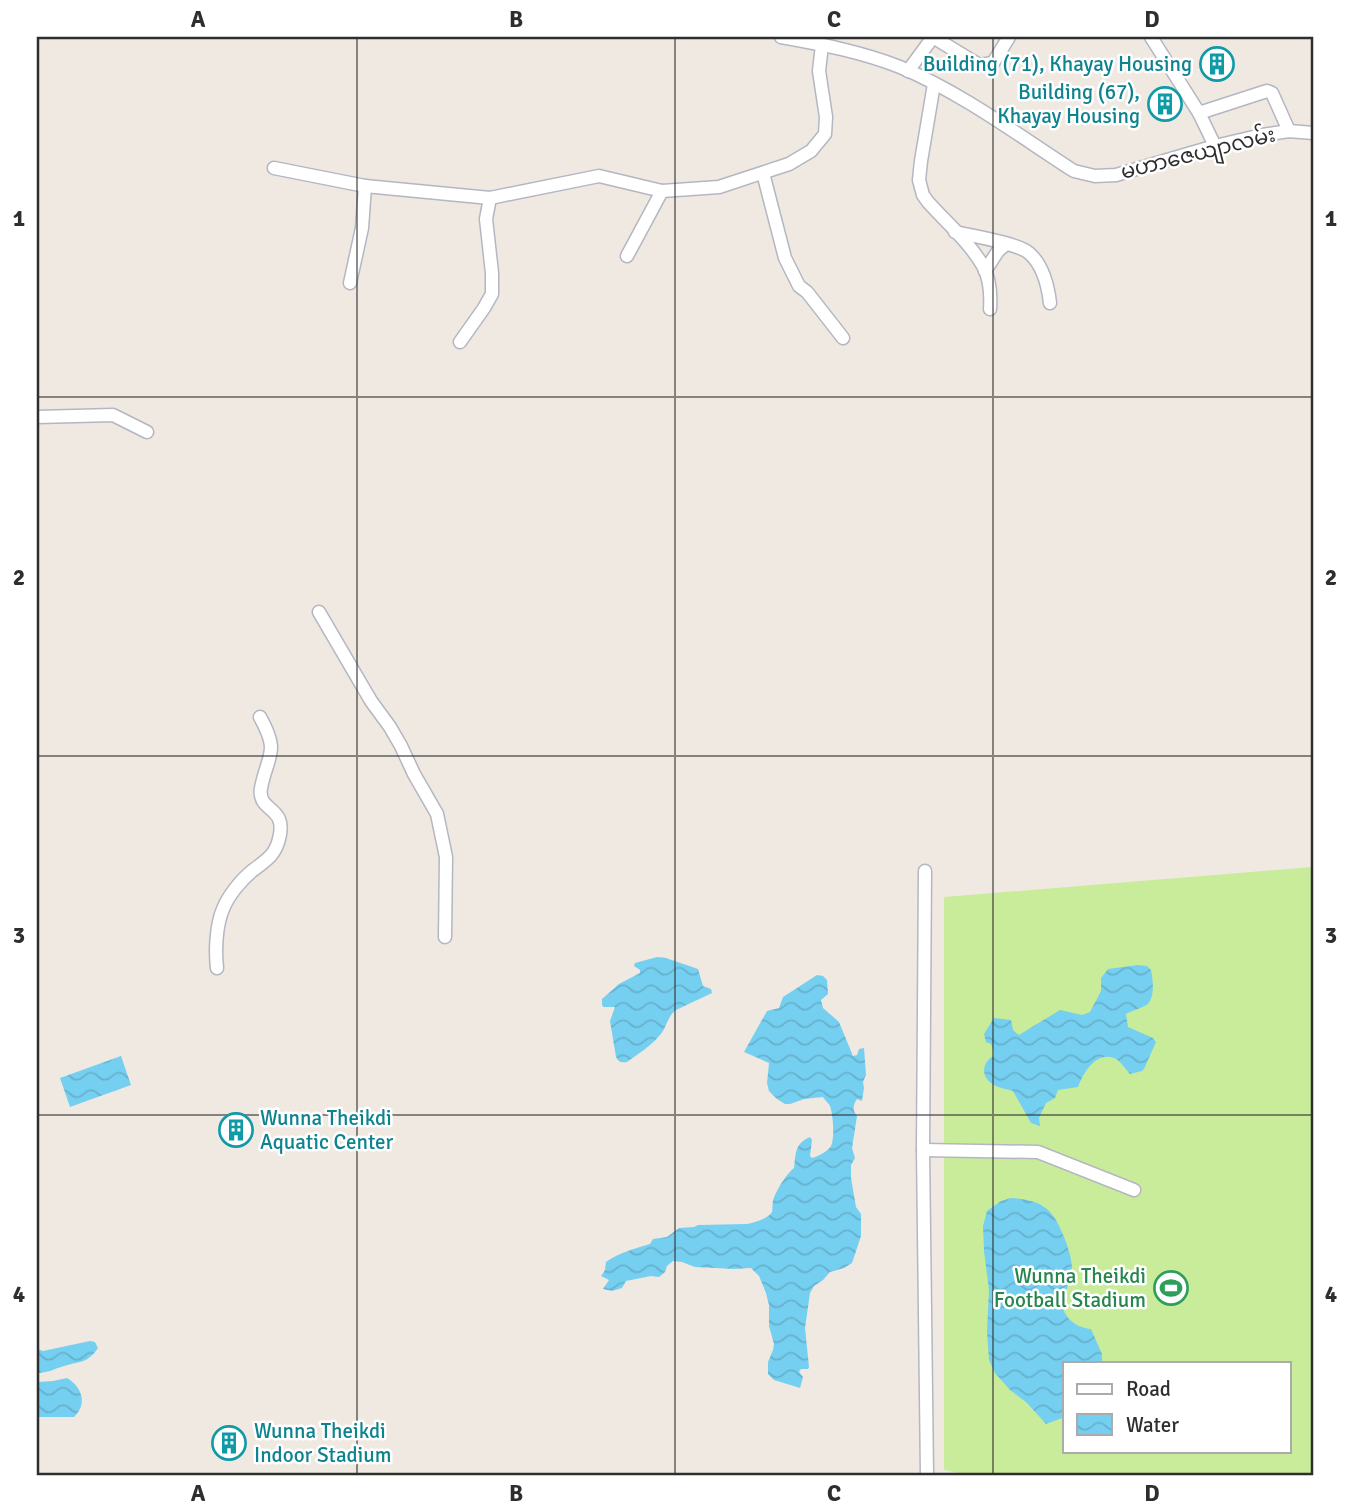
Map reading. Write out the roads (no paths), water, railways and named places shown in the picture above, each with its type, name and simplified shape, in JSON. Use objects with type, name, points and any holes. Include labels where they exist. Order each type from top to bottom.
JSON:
[{"type":"street","name":"မဟာဇေယျာလမ်း","points":[[781,37],[850,50],[908,71],[957,96],[1074,171],[1094,176],[1116,175],[1262,135],[1289,131],[1313,133]]},
{"type":"street","points":[[908,71],[933,37],[979,65],[993,63],[1009,37]]},
{"type":"street","points":[[1151,37],[1199,113],[1215,146]]},
{"type":"street","points":[[274,168],[365,186],[490,198],[599,176],[662,191],[719,187],[789,164],[811,151],[825,134],[826,117],[819,71],[822,45]]},
{"type":"street","points":[[933,84],[919,180],[923,195],[985,271],[990,309]]},
{"type":"street","points":[[1199,113],[1267,91],[1272,93],[1289,131]]},
{"type":"street","points":[[764,173],[785,258],[794,277],[844,338]]},
{"type":"street","points":[[350,283],[362,228],[365,186]]},
{"type":"street","points":[[627,256],[662,191]]},
{"type":"street","points":[[460,342],[492,294],[486,219],[490,198]]},
{"type":"street","points":[[955,232],[1027,251],[1042,271],[1050,303]]},
{"type":"street","points":[[985,271],[1006,244]]},
{"type":"street","points":[[37,417],[113,415],[147,432]]},
{"type":"street","points":[[319,612],[371,701],[390,727],[437,814],[446,857],[444,937]]},
{"type":"street","points":[[217,968],[215,949],[222,910],[251,872],[268,861],[280,836],[281,824],[276,813],[266,806],[261,797],[272,751],[270,734],[260,716]]},
{"type":"street","points":[[925,871],[922,1150],[927,1475]]},
{"type":"street","points":[[922,1150],[1038,1153],[1134,1190]]},
{"type":"water","points":[[657,957],[698,969],[703,986],[711,989],[712,993],[676,1010],[653,1043],[627,1062],[620,1062],[616,1057],[610,1021],[615,1007],[604,1007],[602,999],[619,984],[640,973],[634,966],[635,963]]},
{"type":"water","points":[[1147,966],[1151,970],[1152,997],[1148,1004],[1126,1014],[1128,1027],[1153,1038],[1156,1042],[1144,1069],[1130,1074],[1114,1058],[1096,1060],[1078,1087],[1058,1090],[1055,1098],[1046,1103],[1039,1118],[1040,1126],[1031,1123],[1013,1091],[993,1085],[985,1076],[985,1065],[994,1056],[994,1051],[991,1044],[986,1042],[984,1034],[994,1018],[1011,1020],[1013,1030],[1019,1035],[1060,1010],[1082,1015],[1090,1012],[1101,991],[1101,978],[1108,969]]},
{"type":"water","points":[[817,975],[827,980],[828,994],[821,1000],[823,1008],[839,1022],[853,1056],[857,1055],[859,1049],[864,1048],[866,1075],[862,1101],[857,1099],[854,1105],[857,1116],[852,1148],[855,1158],[851,1165],[856,1207],[861,1214],[861,1236],[852,1263],[830,1272],[810,1293],[805,1328],[809,1367],[799,1372],[803,1377],[800,1388],[774,1380],[768,1374],[768,1362],[774,1344],[769,1326],[769,1305],[759,1276],[751,1268],[695,1267],[673,1261],[659,1277],[626,1281],[622,1288],[612,1291],[603,1289],[609,1280],[601,1276],[606,1262],[627,1251],[650,1244],[653,1239],[667,1237],[679,1228],[747,1224],[765,1218],[772,1212],[776,1193],[794,1168],[801,1143],[810,1137],[812,1158],[831,1146],[832,1114],[823,1097],[785,1104],[769,1091],[769,1063],[744,1052],[767,1011],[779,1008],[783,997]]},
{"type":"water","points":[[121,1056],[131,1085],[70,1107],[60,1078]]},
{"type":"water","points":[[1011,1198],[1031,1201],[1051,1212],[1060,1227],[1071,1257],[1072,1273],[1063,1307],[1067,1317],[1075,1324],[1091,1329],[1102,1354],[1102,1362],[1063,1362],[1063,1418],[1046,1424],[1027,1403],[1010,1390],[995,1373],[989,1360],[989,1290],[983,1226],[987,1211],[1001,1201]]},
{"type":"water","points":[[95,1342],[98,1348],[87,1359],[37,1373],[37,1349],[43,1351]]},
{"type":"water","points":[[67,1378],[76,1386],[81,1396],[78,1412],[74,1417],[37,1417],[37,1382]]},
{"type":"place","name":"Building (71), Khayay Housing","points":[[1217,64]]},
{"type":"place","name":"Building (67), Khayay Housing","points":[[1165,104]]},
{"type":"place","name":"Wunna Theikdi Aquatic Center","points":[[236,1130]]},
{"type":"place","name":"Wunna Theikdi Football Stadium","points":[[1171,1288]]},
{"type":"place","name":"Wunna Theikdi Indoor Stadium","points":[[229,1443]]}]
